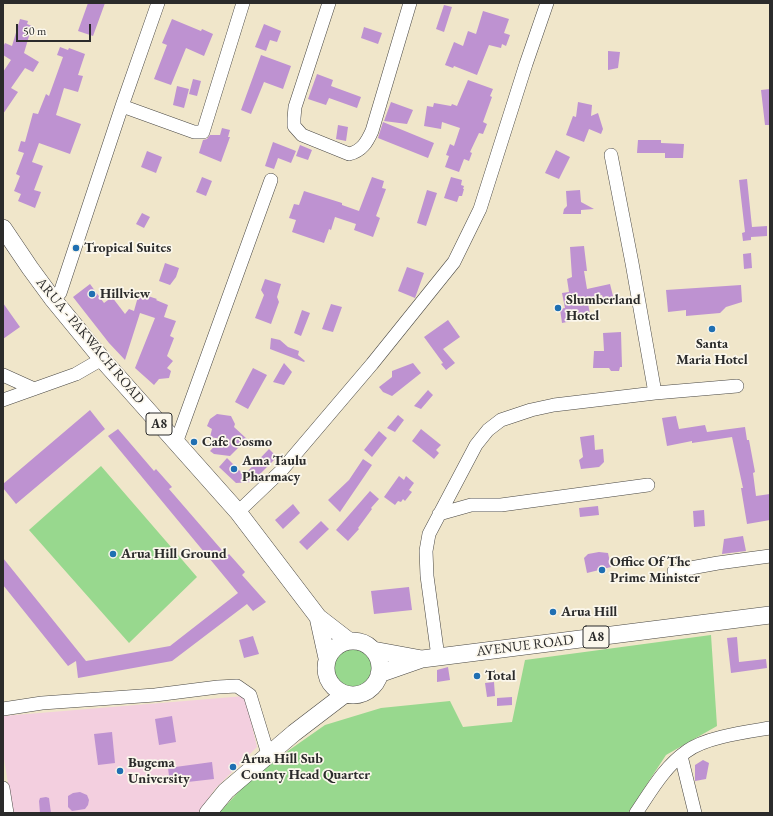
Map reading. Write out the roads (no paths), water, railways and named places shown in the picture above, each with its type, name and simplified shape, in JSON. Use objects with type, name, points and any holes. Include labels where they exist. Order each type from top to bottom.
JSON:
[{"type":"main road","name":"ARUA - PAKWACH ROAD","points":[[3,228],[52,298],[102,360],[238,512],[318,617],[349,640]]},
{"type":"main road","name":"AVENUE ROAD","points":[[379,674],[430,658],[770,615]]},
{"type":"main road","name":"ARUA - PAKWACH ROAD","points":[[318,617],[327,658]]},
{"type":"main road","name":"A8","points":[[349,640],[362,642],[373,650]]},
{"type":"main road","points":[[349,640],[336,646],[327,658],[325,670],[329,682],[336,690],[345,694],[357,695],[369,690],[373,686],[379,674],[379,661],[373,650]]},
{"type":"main road","name":"AVENUE ROAD","points":[[373,650],[430,658]]},
{"type":"main road","points":[[308,722],[329,682]]},
{"type":"main road","points":[[208,813],[226,791],[268,754],[345,694]]},
{"type":"street","points":[[52,298],[60,293],[158,3]]},
{"type":"street","points":[[122,106],[194,132],[203,132],[243,3]]},
{"type":"street","points":[[329,3],[295,107],[294,126],[302,135],[349,154],[356,152],[365,145],[372,131],[410,3]]},
{"type":"street","points":[[238,512],[281,471],[372,364],[454,262],[480,209],[547,3]]},
{"type":"street","points":[[611,155],[655,393]]},
{"type":"street","points":[[176,443],[271,180]]},
{"type":"street","points":[[3,400],[76,374],[102,360]]},
{"type":"street","points":[[3,375],[34,389]]},
{"type":"street","points":[[430,658],[426,551],[429,534],[476,445],[488,430],[501,420],[531,410],[554,405],[655,393],[737,386]]},
{"type":"street","points":[[439,514],[471,505],[501,505],[648,485]]},
{"type":"street","points":[[674,571],[770,556]]},
{"type":"street","points":[[3,709],[42,703],[155,695],[237,686],[250,694],[268,754]]},
{"type":"street","points":[[636,813],[654,785],[668,767],[688,750],[706,742],[770,728]]},
{"type":"street","points":[[681,756],[695,813]]},
{"type":"street","points":[[3,788],[7,813]]},
{"type":"place","name":"Tropical Suites","points":[[76,248]]},
{"type":"place","name":"Hillview","points":[[92,294]]},
{"type":"place","name":"Slumberland Hotel","points":[[558,308]]},
{"type":"place","name":"Santa Maria Hotel","points":[[712,329]]},
{"type":"place","name":"Cafe Cosmo","points":[[194,442]]},
{"type":"place","name":"Ama Taulu Pharmacy","points":[[234,469]]},
{"type":"place","name":"Arua Hill Ground","points":[[113,554]]},
{"type":"place","name":"Office Of The Prime Minister","points":[[602,570]]},
{"type":"place","name":"Arua Hill","points":[[553,612]]},
{"type":"place","name":"Total","points":[[477,676]]},
{"type":"place","name":"Arua Hill Sub County Head Quarter","points":[[233,767]]},
{"type":"place","name":"Bugema University","points":[[120,771]]}]
